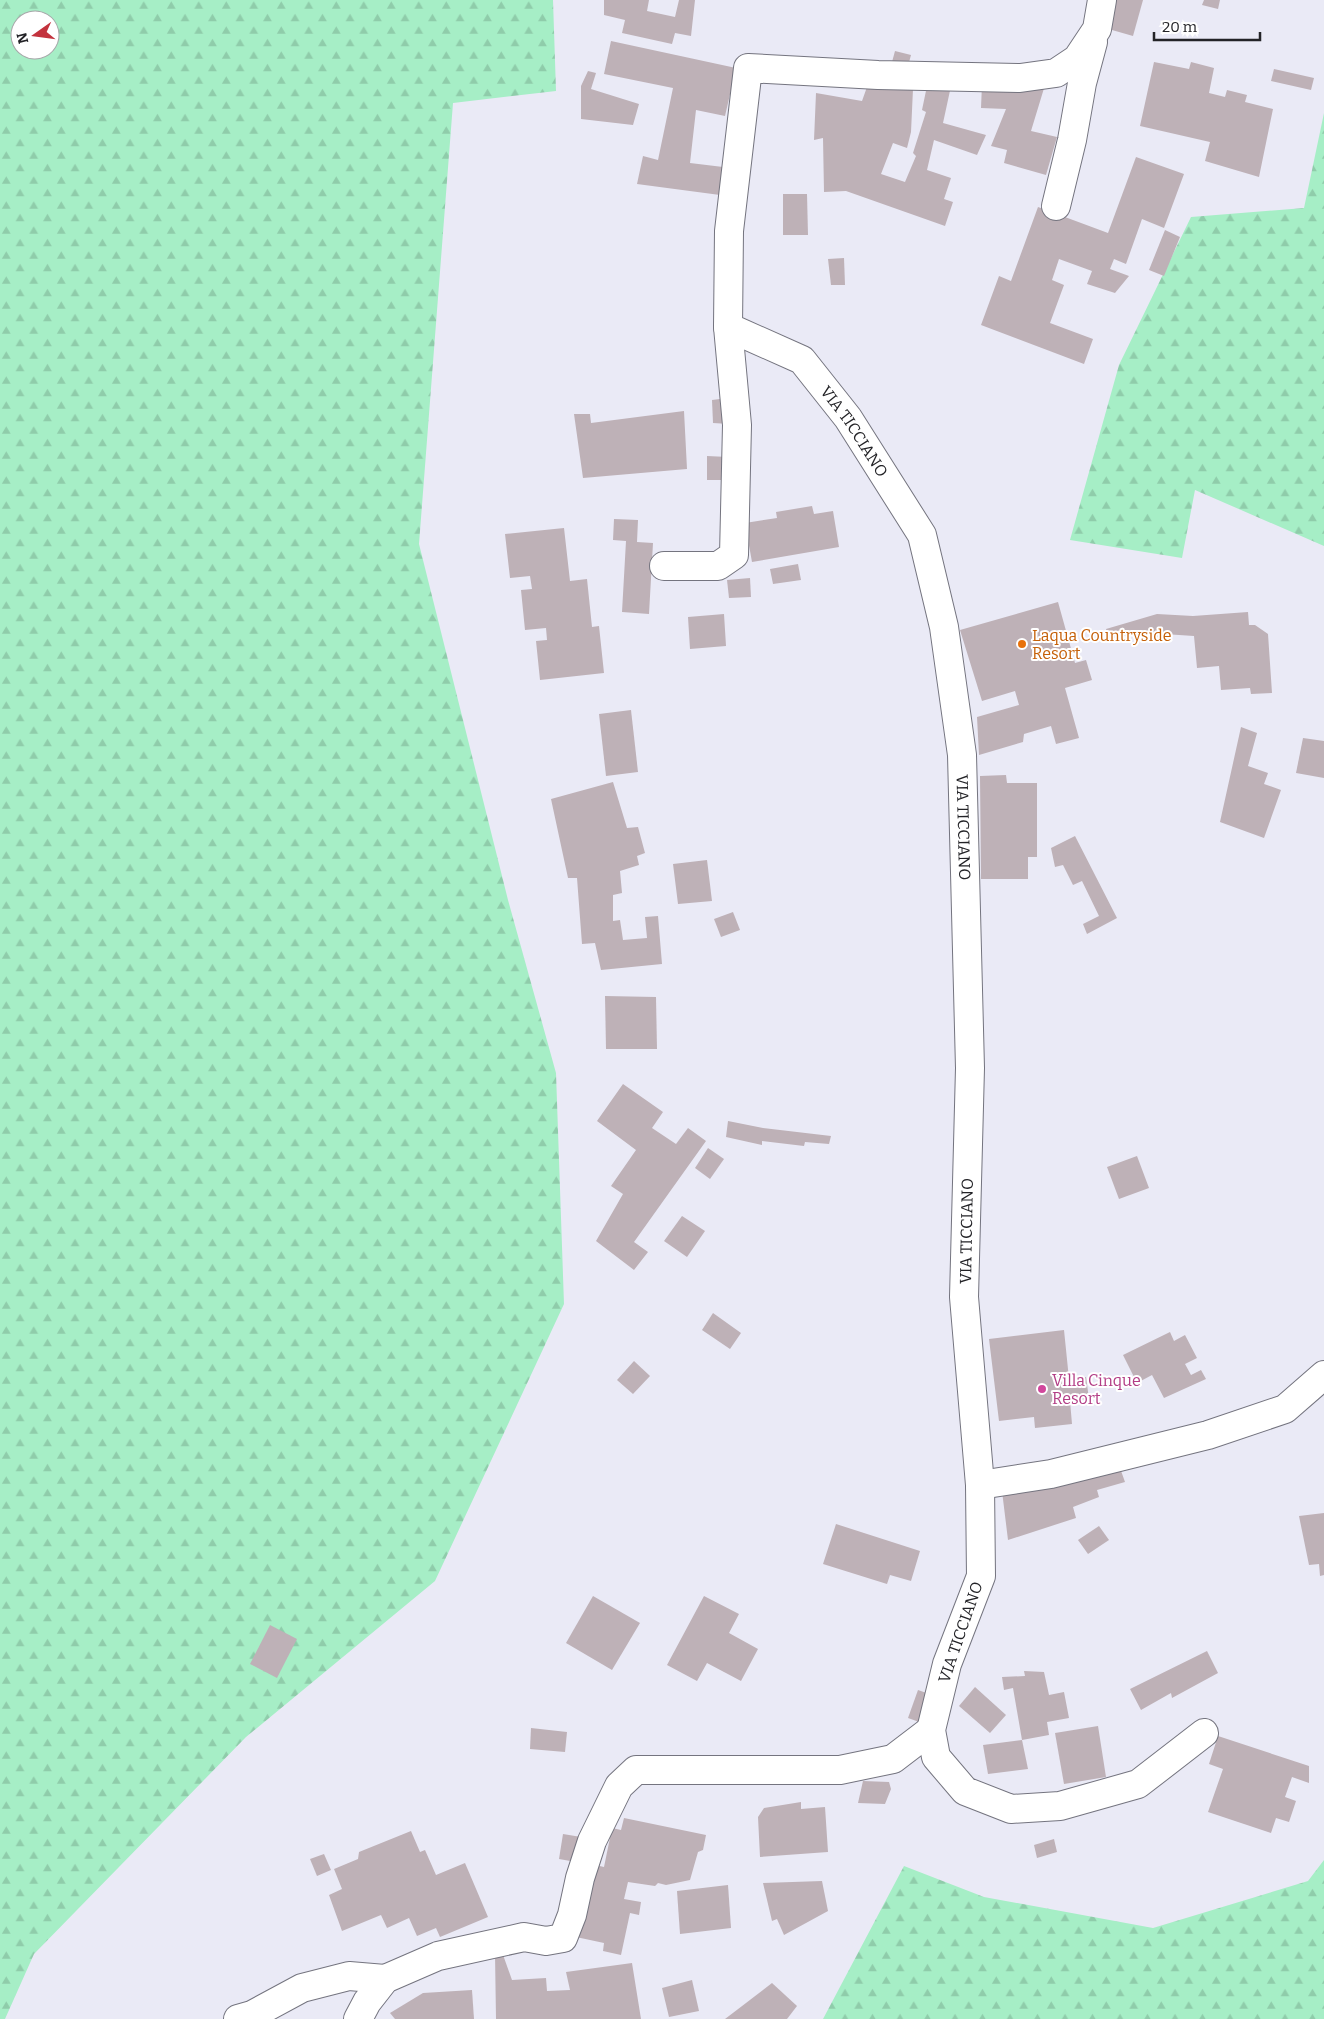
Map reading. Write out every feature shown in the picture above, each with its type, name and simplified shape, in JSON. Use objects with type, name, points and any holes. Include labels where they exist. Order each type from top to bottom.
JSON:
[{"type":"street","points":[[1056,206],[1102,0]]},
{"type":"street","points":[[664,566],[718,566],[734,554],[737,425],[728,327],[729,230],[748,68],[878,75],[1020,78],[1056,73],[1077,59],[1097,29]]},
{"type":"street","name":"VIA TICCIANO","points":[[728,327],[802,360],[848,418],[922,534],[944,627],[962,755],[970,1068],[964,1297],[980,1485],[980,1576],[946,1664],[931,1730],[936,1757],[965,1791],[1011,1809],[1060,1806],[1138,1784],[1204,1733]]},
{"type":"street","points":[[980,1485],[1051,1474],[1208,1435],[1284,1409],[1324,1375]]},
{"type":"street","points":[[238,2019],[252,2015],[302,1988],[349,1976],[385,1979],[438,1956],[524,1937],[546,1942],[564,1938],[592,1841],[619,1786],[636,1770],[840,1770],[893,1759],[931,1730]]},
{"type":"street","points":[[358,2019],[385,1979]]},
{"type":"green space","points":[[0,0],[553,0],[556,91],[453,103],[419,544],[508,900],[556,1073],[564,1304],[435,1581],[246,1737],[34,1954],[5,2019],[0,2019]]},
{"type":"green space","points":[[1324,113],[1324,546],[1195,490],[1182,558],[1070,540],[1119,365],[1191,217],[1304,208]]},
{"type":"green space","points":[[1324,1860],[1324,2019],[823,2019],[904,1866],[984,1897],[1153,1928],[1308,1881]]},
{"type":"building","points":[[604,0],[649,0],[647,11],[675,17],[679,0],[695,0],[691,36],[675,33],[672,44],[622,33],[625,20],[604,15]]},
{"type":"building","points":[[1113,0],[1143,0],[1133,36],[1105,28]]},
{"type":"building","points":[[1204,0],[1220,0],[1218,9],[1202,5]]},
{"type":"building","points":[[611,41],[736,68],[725,116],[696,110],[690,163],[723,167],[720,195],[637,184],[643,156],[658,160],[673,88],[604,74]]},
{"type":"building","points":[[895,51],[911,55],[908,66],[892,62]]},
{"type":"building","points":[[1154,62],[1189,69],[1191,62],[1214,68],[1209,93],[1225,97],[1227,90],[1247,95],[1245,102],[1273,109],[1259,177],[1205,161],[1210,142],[1140,126]]},
{"type":"building","points":[[1274,69],[1314,78],[1311,90],[1271,81]]},
{"type":"building","points":[[588,71],[596,73],[591,89],[639,104],[633,125],[581,119],[581,86]]},
{"type":"building","points":[[982,84],[1045,85],[1031,131],[1057,137],[1046,175],[1004,163],[1007,150],[991,146],[1006,109],[981,108]]},
{"type":"building","points":[[927,86],[951,86],[943,123],[986,135],[977,155],[934,140],[927,170],[951,178],[944,199],[953,202],[945,226],[846,191],[824,192],[823,138],[814,140],[816,93],[862,101],[867,87],[913,89],[911,132],[907,148],[893,143],[881,174],[905,182],[916,156],[913,153],[926,112],[922,110]]},
{"type":"building","points":[[1136,157],[1184,174],[1164,228],[1142,219],[1126,264],[1114,259],[1110,269],[1129,276],[1115,293],[1087,284],[1092,271],[1059,259],[1052,280],[1064,285],[1050,323],[1093,339],[1084,364],[981,325],[999,276],[1011,281],[1038,207],[1108,233]]},
{"type":"building","points":[[783,194],[807,194],[808,235],[783,235]]},
{"type":"building","points":[[1165,230],[1180,237],[1164,276],[1149,270]]},
{"type":"building","points":[[844,258],[845,285],[831,285],[828,259]]},
{"type":"building","points":[[728,398],[729,424],[713,423],[712,400]]},
{"type":"building","points":[[684,411],[687,469],[583,478],[574,414],[590,414],[591,423]]},
{"type":"building","points":[[707,456],[728,457],[728,480],[707,480]]},
{"type":"building","points":[[812,506],[814,514],[833,511],[839,547],[752,562],[745,523],[777,518],[776,512]]},
{"type":"building","points":[[614,519],[638,520],[637,542],[653,543],[649,614],[622,612],[626,541],[613,540]]},
{"type":"building","points":[[564,528],[570,581],[587,579],[592,627],[599,626],[604,673],[540,680],[536,641],[547,640],[546,628],[525,630],[521,590],[532,589],[530,576],[510,578],[505,534]]},
{"type":"building","points":[[798,564],[801,580],[773,584],[770,569]]},
{"type":"building","points":[[750,578],[751,597],[729,598],[727,580]]},
{"type":"building","points":[[1058,602],[1075,663],[1086,660],[1092,680],[1065,688],[1079,738],[1056,744],[1051,726],[1024,734],[1023,742],[979,755],[977,717],[1019,705],[1015,691],[982,701],[960,630]]},
{"type":"building","points":[[1248,612],[1249,625],[1255,625],[1268,634],[1272,693],[1251,694],[1250,688],[1221,690],[1219,666],[1197,668],[1194,636],[1164,634],[1144,642],[1142,632],[1109,639],[1106,629],[1157,614],[1193,616]]},
{"type":"building","points":[[724,614],[726,646],[690,649],[688,617]]},
{"type":"building","points":[[631,710],[638,772],[606,776],[599,714]]},
{"type":"building","points":[[1241,727],[1257,733],[1248,766],[1268,773],[1264,784],[1281,790],[1264,838],[1220,822]]},
{"type":"building","points":[[1303,738],[1324,741],[1324,778],[1296,773]]},
{"type":"building","points":[[1006,775],[1007,783],[1037,783],[1037,857],[1028,857],[1028,879],[981,879],[980,776]]},
{"type":"building","points":[[613,782],[627,828],[638,827],[645,853],[637,856],[639,865],[620,871],[622,893],[613,895],[613,921],[620,920],[623,940],[647,938],[645,917],[658,916],[662,964],[601,970],[595,943],[582,944],[577,878],[568,878],[551,799]]},
{"type":"building","points":[[1075,836],[1117,918],[1087,934],[1083,924],[1099,916],[1082,881],[1073,885],[1063,865],[1055,867],[1051,848]]},
{"type":"building","points":[[707,860],[712,901],[678,904],[673,864]]},
{"type":"building","points":[[733,912],[740,930],[721,937],[714,919]]},
{"type":"building","points":[[605,996],[656,997],[657,1049],[606,1049]]},
{"type":"building","points":[[623,1084],[663,1112],[652,1128],[676,1144],[688,1128],[706,1141],[634,1242],[648,1252],[634,1270],[596,1241],[623,1194],[611,1186],[636,1150],[597,1121]]},
{"type":"building","points":[[728,1121],[763,1128],[831,1136],[829,1144],[805,1142],[804,1146],[762,1141],[762,1145],[726,1137]]},
{"type":"building","points":[[708,1148],[724,1159],[710,1179],[695,1168]]},
{"type":"building","points":[[1137,1156],[1149,1188],[1119,1199],[1107,1167]]},
{"type":"building","points":[[682,1216],[705,1231],[687,1257],[664,1241]]},
{"type":"building","points":[[713,1313],[741,1333],[730,1349],[702,1330]]},
{"type":"building","name":"Villa Cinque Resort","points":[[1064,1330],[1069,1379],[1086,1377],[1089,1399],[1070,1401],[1072,1424],[1035,1428],[1034,1417],[999,1421],[989,1339]]},
{"type":"building","points":[[1170,1332],[1174,1341],[1185,1335],[1197,1358],[1185,1364],[1191,1375],[1201,1370],[1206,1379],[1164,1398],[1152,1375],[1137,1383],[1123,1355]]},
{"type":"building","points":[[634,1361],[650,1376],[633,1394],[617,1380]]},
{"type":"building","points":[[1120,1468],[1125,1482],[1097,1490],[1099,1497],[1073,1507],[1076,1518],[1008,1540],[1002,1491],[1061,1486]]},
{"type":"building","points":[[1324,1513],[1324,1575],[1320,1576],[1319,1564],[1309,1565],[1299,1516]]},
{"type":"building","points":[[836,1524],[920,1551],[911,1581],[890,1575],[887,1584],[823,1564]]},
{"type":"building","points":[[1099,1526],[1109,1540],[1088,1554],[1078,1540]]},
{"type":"building","points":[[593,1596],[640,1623],[612,1670],[566,1643]]},
{"type":"building","points":[[704,1596],[739,1614],[729,1633],[758,1649],[741,1681],[707,1663],[697,1681],[667,1665]]},
{"type":"building","points":[[270,1625],[297,1639],[277,1678],[250,1664]]},
{"type":"building","points":[[1207,1651],[1218,1673],[1172,1698],[1171,1693],[1141,1710],[1130,1689]]},
{"type":"building","points":[[1024,1671],[1044,1672],[1049,1695],[1064,1692],[1069,1718],[1047,1722],[1049,1735],[1022,1740],[1013,1688],[1004,1690],[1002,1677],[1025,1676]]},
{"type":"building","points":[[975,1687],[1006,1715],[990,1733],[959,1706]]},
{"type":"building","points":[[918,1690],[932,1695],[922,1723],[908,1718]]},
{"type":"building","points":[[1098,1726],[1106,1777],[1064,1784],[1055,1733]]},
{"type":"building","points":[[531,1728],[567,1732],[565,1752],[530,1749]]},
{"type":"building","points":[[1218,1736],[1309,1766],[1309,1783],[1292,1777],[1285,1797],[1296,1801],[1289,1822],[1276,1818],[1271,1833],[1208,1812],[1223,1769],[1209,1764]]},
{"type":"building","points":[[1022,1740],[1028,1769],[988,1774],[983,1745]]},
{"type":"building","points":[[863,1781],[889,1782],[891,1789],[885,1804],[858,1803]]},
{"type":"building","points":[[801,1802],[801,1809],[825,1807],[828,1852],[760,1857],[758,1817],[764,1808]]},
{"type":"building","points":[[624,1818],[706,1835],[703,1850],[698,1852],[690,1880],[666,1885],[658,1883],[655,1886],[628,1882],[624,1899],[641,1902],[639,1915],[630,1913],[621,1955],[603,1951],[604,1943],[576,1937],[591,1864],[604,1867],[612,1828],[621,1830]]},
{"type":"building","points":[[411,1831],[420,1852],[425,1850],[436,1875],[465,1863],[488,1917],[440,1937],[436,1928],[417,1936],[409,1918],[387,1928],[381,1915],[342,1931],[329,1895],[342,1889],[334,1869],[358,1859],[359,1852]]},
{"type":"building","points":[[563,1834],[587,1838],[576,1862],[559,1859]]},
{"type":"building","points":[[1054,1839],[1057,1852],[1037,1858],[1034,1845]]},
{"type":"building","points":[[324,1854],[331,1870],[317,1876],[310,1859]]},
{"type":"building","points":[[822,1881],[828,1911],[784,1935],[777,1919],[772,1921],[763,1883]]},
{"type":"building","points":[[728,1885],[731,1928],[680,1934],[677,1891]]},
{"type":"building","points":[[502,1952],[512,1980],[546,1978],[547,1991],[570,1990],[566,1972],[632,1963],[641,2019],[496,2019],[495,1954]]},
{"type":"building","points":[[692,1980],[699,2011],[669,2017],[662,1988]]},
{"type":"building","points":[[772,1983],[797,2006],[787,2019],[725,2019]]},
{"type":"building","points":[[472,1990],[474,2019],[395,2019],[390,2013],[423,1993]]},
{"type":"place","name":"Laqua Countryside Resort","points":[[1022,644]]},
{"type":"place","name":"Villa Cinque Resort","points":[[1042,1389]]}]
